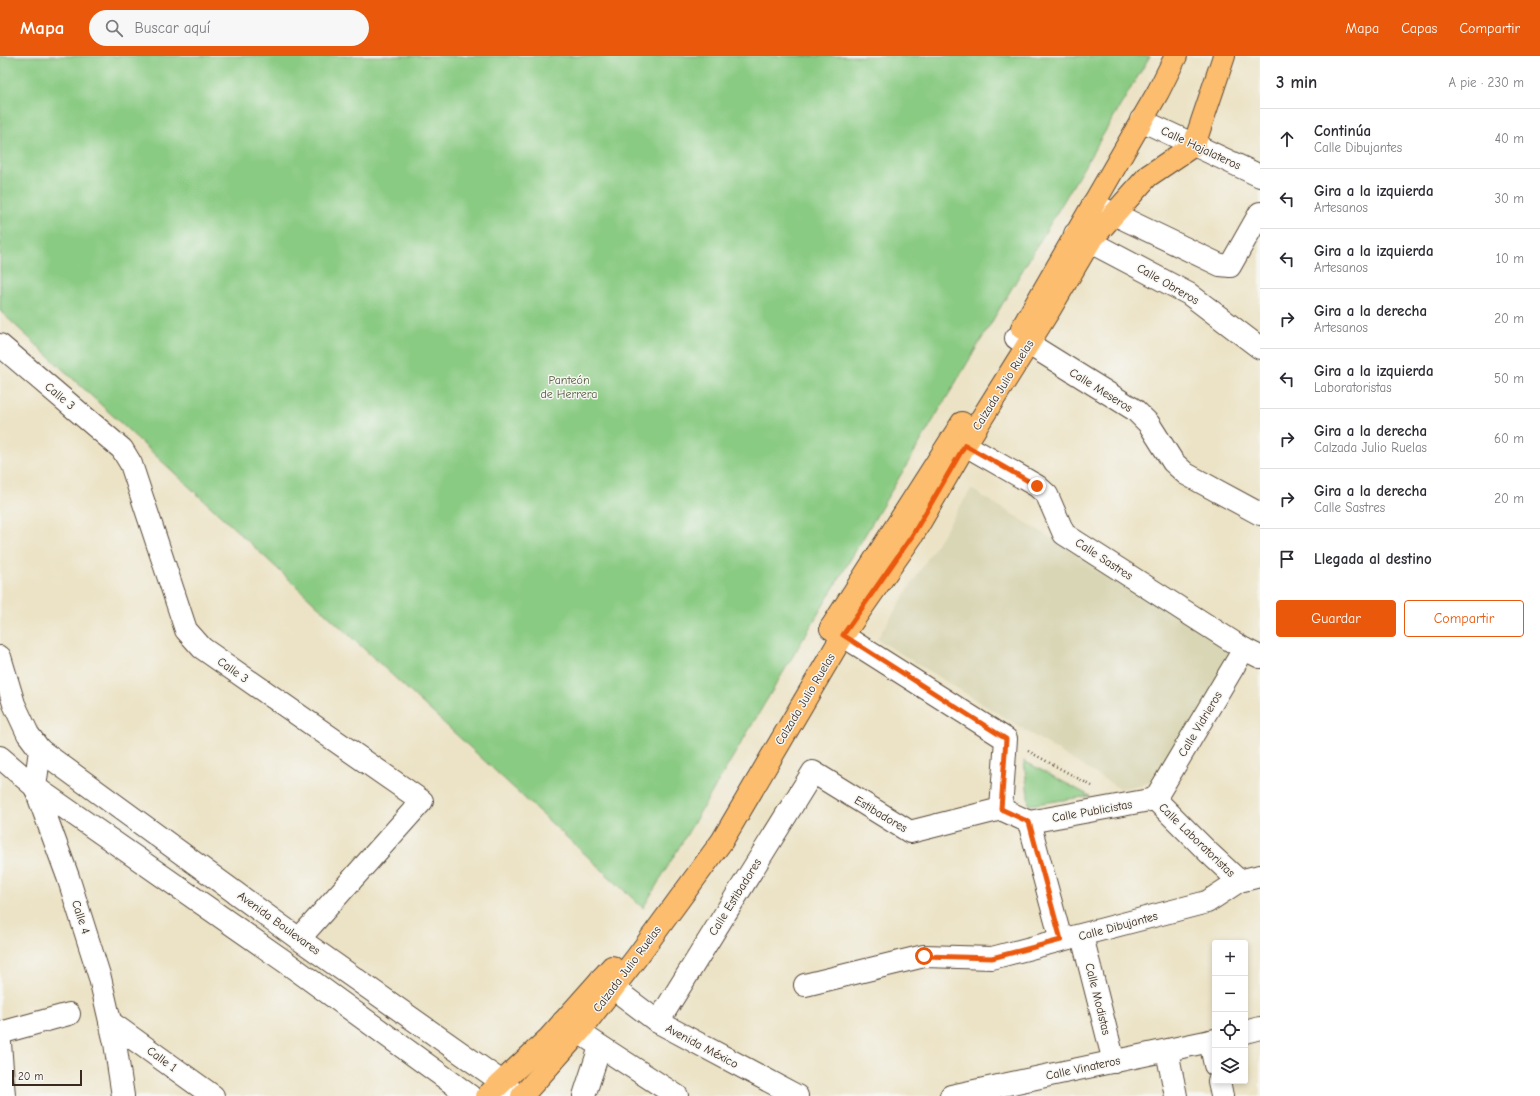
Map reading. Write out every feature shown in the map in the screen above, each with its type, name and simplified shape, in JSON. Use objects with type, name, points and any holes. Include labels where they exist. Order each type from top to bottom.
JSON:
[{"type":"main road","name":"Calzada Julio Ruelas","points":[[522,1096],[571,1027],[607,983],[672,894],[1023,341],[1083,237],[1093,204],[1158,92],[1176,56]]},
{"type":"main road","points":[[1194,145],[1224,56]]},
{"type":"main road","name":"Calzada Julio Ruelas","points":[[1083,237],[1113,214],[1148,176],[1194,145]]},
{"type":"main road","name":"Calzada Julio Ruelas","points":[[502,1091],[549,1038],[571,1027]]},
{"type":"street","name":"Calle Hojalateros","points":[[1141,120],[1260,176]]},
{"type":"street","points":[[1093,204],[1220,265],[1230,266],[1260,213]]},
{"type":"street","name":"Calle Obreros","points":[[1083,237],[1189,294],[1260,348]]},
{"type":"street","name":"Calle Meseros","points":[[1023,341],[1135,410],[1149,424],[1173,462],[1186,474],[1260,514]]},
{"type":"street","name":"Calle 3","points":[[0,345],[122,449],[131,464],[186,630],[202,648],[422,801],[299,939]]},
{"type":"street","name":"Calle Sastres","points":[[959,442],[1037,486],[1047,494],[1064,534],[1252,653]]},
{"type":"street","points":[[837,632],[1006,739],[1001,809],[1029,822],[1061,940]]},
{"type":"street","name":"Calle Vidrieros","points":[[1155,799],[1252,653]]},
{"type":"street","points":[[0,657],[14,704],[28,734],[40,750],[35,787],[287,964],[470,1096]]},
{"type":"street","name":"Avenida Boulevares","points":[[40,750],[299,939],[502,1091]]},
{"type":"street","name":"Calle 4","points":[[0,757],[35,787],[68,877],[100,978],[115,1043],[123,1096]]},
{"type":"street","name":"Estibadores","points":[[813,772],[910,832],[1001,809]]},
{"type":"street","name":"Calle Estibadores","points":[[658,1022],[813,772]]},
{"type":"street","name":"Calle Publicistas","points":[[1029,822],[1155,799]]},
{"type":"street","name":"Calle Laboratoristas","points":[[1155,799],[1209,853],[1250,878]]},
{"type":"street","name":"Calle Dibujantes","points":[[806,985],[924,956],[992,958],[1082,936],[1207,902],[1250,878]]},
{"type":"street","name":"Calle Modistas","points":[[1082,936],[1114,1062]]},
{"type":"street","name":"Avenida México","points":[[607,983],[658,1022],[797,1096]]},
{"type":"street","points":[[0,1033],[68,1014]]},
{"type":"street","name":"Calle 1","points":[[110,1022],[213,1096]]},
{"type":"street","points":[[571,1027],[677,1096]]},
{"type":"street","points":[[1248,1031],[1260,1028]]},
{"type":"street","name":"Calle Vinateros","points":[[952,1096],[1212,1041]]},
{"type":"street","points":[[0,1043],[4,1096]]},
{"type":"street","points":[[584,1096],[600,1047]]},
{"type":"street","points":[[1167,1051],[1176,1096]]},
{"type":"street","points":[[1219,1084],[1222,1096]]},
{"type":"path","points":[[1006,739],[1092,786]]},
{"type":"shaded area","points":[[971,489],[1236,651],[1157,781],[1120,789],[877,639]]},
{"type":"green space","name":"Panteón de Herrera","points":[[0,56],[1150,56],[643,908],[0,311]]},
{"type":"green space","points":[[1024,761],[1090,796],[1029,805]]},
{"type":"route","points":[[924,956],[992,958],[1061,940],[1029,822],[1001,809],[1006,739],[843,635],[912,536],[965,445],[1037,486]]}]
